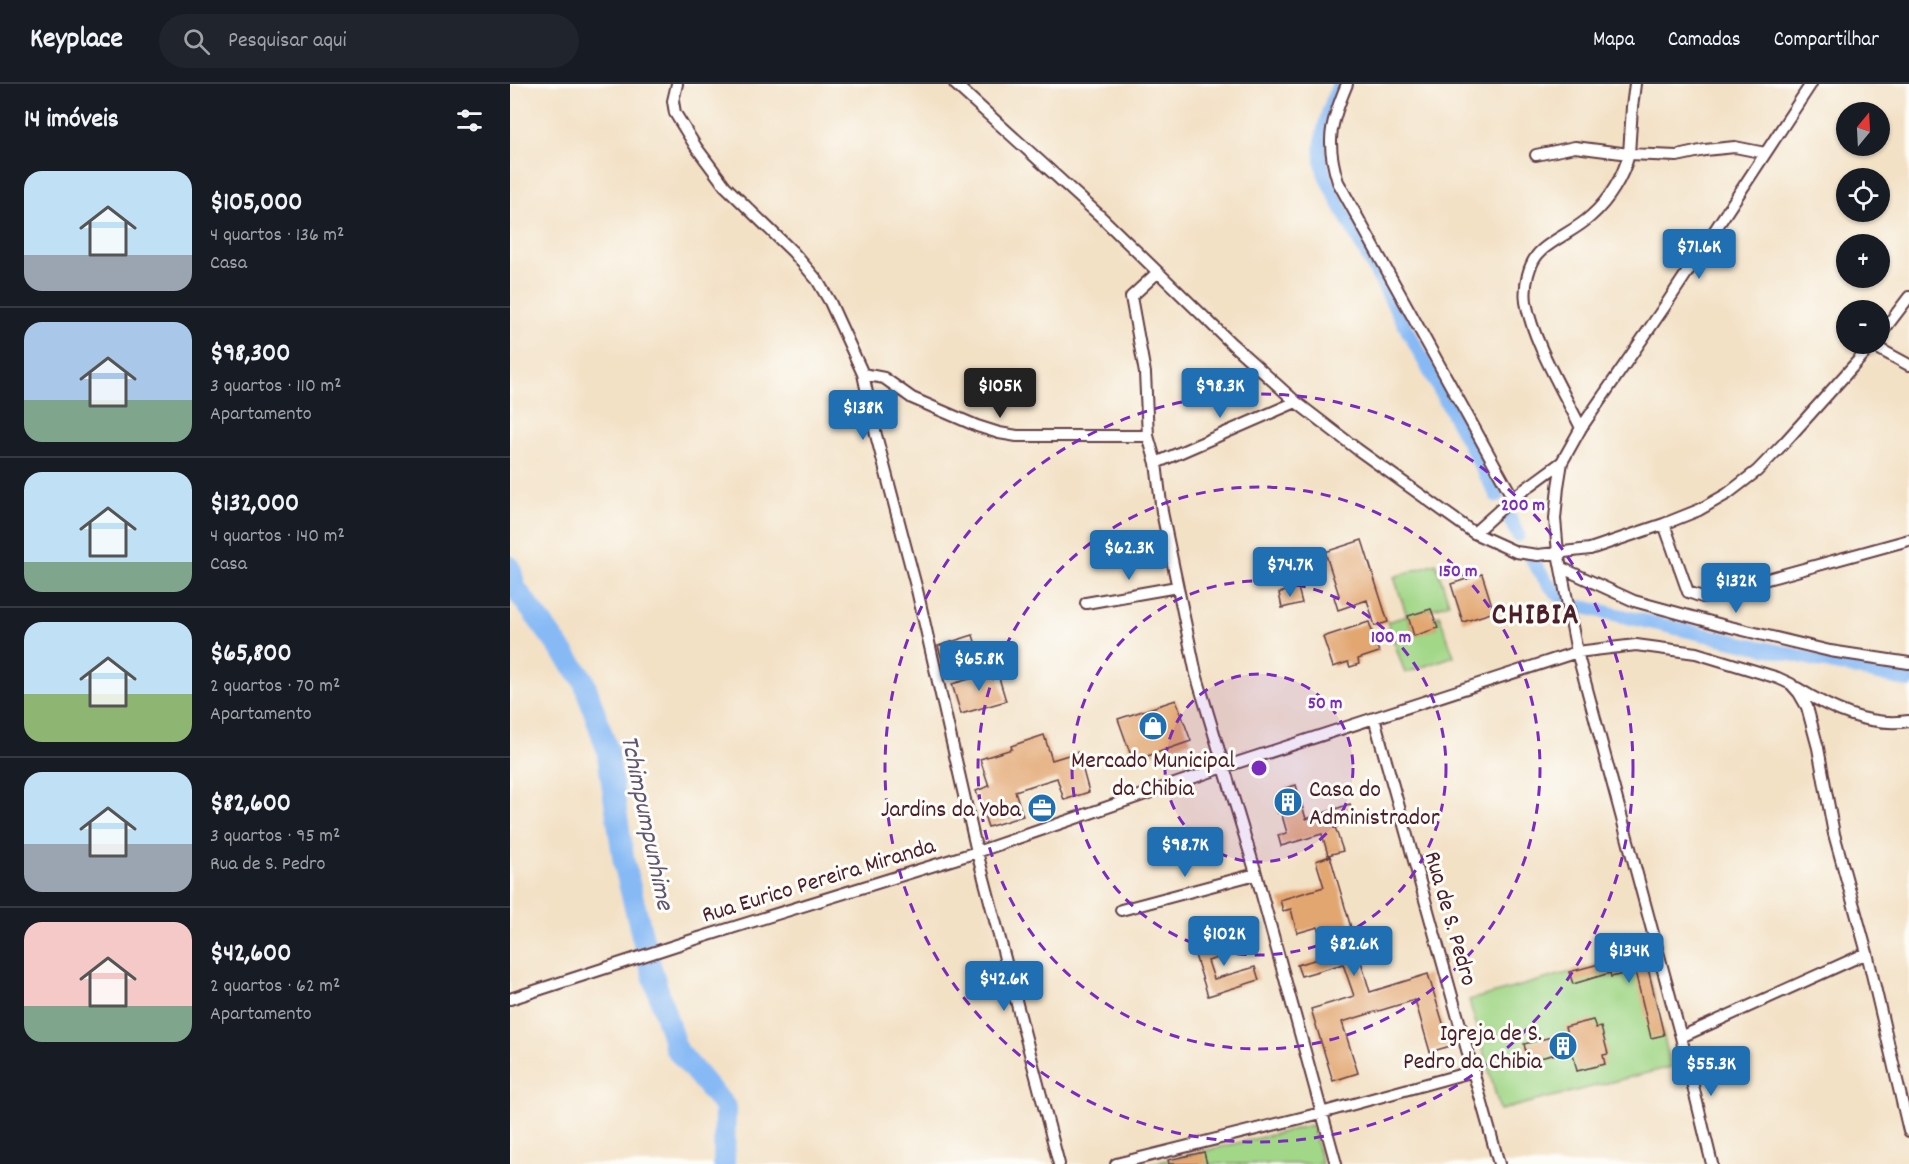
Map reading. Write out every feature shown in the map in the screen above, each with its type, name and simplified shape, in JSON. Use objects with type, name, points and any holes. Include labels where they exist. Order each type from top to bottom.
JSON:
[{"type":"street","points":[[677,84],[673,101],[675,113],[696,147],[724,186],[793,252],[817,280],[830,302],[863,374],[876,435],[917,590],[977,852],[1059,1164]]},
{"type":"street","points":[[956,84],[1296,402],[1474,533],[1516,552],[1538,555],[1590,549],[1699,510],[1727,494],[1757,471],[1864,354]]},
{"type":"street","points":[[1347,84],[1330,140],[1332,163],[1338,182],[1513,498]]},
{"type":"street","points":[[1581,428],[1533,330],[1525,288],[1529,274],[1542,250],[1593,214],[1621,177],[1629,154],[1635,84]]},
{"type":"street","points":[[1712,1164],[1681,1037],[1577,652],[1558,553],[1554,519],[1563,462],[1581,428],[1665,306],[1811,84]]},
{"type":"street","points":[[1536,155],[1575,147],[1629,154],[1677,156],[1735,147],[1765,153]]},
{"type":"street","points":[[1158,272],[1131,297],[1145,373],[1148,436],[1156,462],[1162,512],[1201,691],[1256,874],[1336,1164]]},
{"type":"street","points":[[1890,322],[1909,297]]},
{"type":"street","points":[[1890,354],[1909,365]]},
{"type":"street","points":[[863,374],[884,378],[912,398],[999,433],[1017,436],[1148,436]]},
{"type":"street","points":[[1156,462],[1296,402]]},
{"type":"street","points":[[1474,533],[1513,498],[1563,462]]},
{"type":"street","points":[[1664,524],[1688,592],[1702,597],[1909,540]]},
{"type":"street","points":[[1562,568],[1634,601],[1678,614],[1830,651],[1909,663]]},
{"type":"street","points":[[1086,603],[1177,586]]},
{"type":"street","name":"Rua Eurico Pereira Miranda","points":[[510,999],[977,852],[1224,767],[1577,652],[1636,645],[1696,653],[1778,678],[1833,709],[1873,721],[1909,721]]},
{"type":"street","points":[[1791,684],[1806,707],[1815,738],[1834,834],[1866,953],[1909,1131]]},
{"type":"street","name":"Rua de S. Pedro","points":[[1374,718],[1499,1164]]},
{"type":"street","points":[[1121,910],[1256,874]]},
{"type":"street","points":[[1681,1037],[1866,953]]},
{"type":"street","points":[[1116,1164],[1321,1113],[1474,1071]]},
{"type":"green space","points":[[1436,563],[1449,603],[1408,617],[1414,635],[1437,628],[1434,617],[1439,615],[1454,656],[1405,673],[1387,622],[1407,616],[1394,577]]},
{"type":"green space","points":[[1644,952],[1671,1067],[1500,1110],[1469,1000]]},
{"type":"green space","points":[[1312,1125],[1322,1164],[1151,1164]]},
{"type":"building","points":[[1362,540],[1388,622],[1375,626],[1367,600],[1338,610],[1334,597],[1339,595],[1325,552]]},
{"type":"building","points":[[1482,574],[1494,612],[1463,622],[1451,584]]},
{"type":"building","points":[[1298,588],[1302,603],[1282,608],[1279,593]]},
{"type":"building","points":[[1431,609],[1438,628],[1414,636],[1408,616]]},
{"type":"building","points":[[1369,622],[1379,652],[1358,659],[1359,664],[1350,667],[1348,662],[1333,667],[1323,637]]},
{"type":"building","points":[[973,635],[979,655],[944,666],[938,646]]},
{"type":"building","points":[[997,671],[1006,701],[961,714],[952,684]]},
{"type":"building","points":[[1176,700],[1191,741],[1133,761],[1118,719]]},
{"type":"building","points":[[1044,735],[1052,760],[1078,752],[1089,792],[1064,800],[1057,778],[1015,791],[1023,816],[988,827],[976,791],[989,786],[980,759],[1012,749],[1011,746]]},
{"type":"building","points":[[1296,785],[1306,819],[1350,804],[1355,820],[1335,827],[1343,851],[1328,855],[1322,834],[1281,846],[1278,835],[1287,833],[1281,812],[1278,813],[1275,802],[1277,795],[1287,792],[1286,788]]},
{"type":"building","points":[[1330,856],[1370,992],[1428,974],[1450,1046],[1430,1052],[1415,1000],[1342,1022],[1358,1073],[1333,1081],[1311,1009],[1354,996],[1343,964],[1301,976],[1297,965],[1345,951],[1339,932],[1321,936],[1318,927],[1297,933],[1291,909],[1283,911],[1280,900],[1324,887],[1316,861]]},
{"type":"building","points":[[1245,936],[1248,948],[1208,961],[1214,979],[1255,967],[1259,980],[1208,996],[1194,952]]},
{"type":"building","points":[[1644,952],[1664,1035],[1651,1038],[1635,971],[1611,977],[1610,973],[1573,984],[1569,972]]},
{"type":"building","name":"Igreja de S. Pedro da Chibia","points":[[1593,1020],[1596,1028],[1601,1027],[1608,1054],[1603,1055],[1605,1064],[1577,1071],[1572,1050],[1528,1061],[1524,1044],[1567,1033],[1565,1027]]},
{"type":"building","points":[[1204,1152],[1207,1164],[1169,1164],[1168,1160]]},
{"type":"waterway","points":[[1339,84],[1327,116],[1322,139],[1321,150],[1325,175],[1497,496]]},
{"type":"waterway","points":[[1508,515],[1518,535]]},
{"type":"waterway","points":[[1531,557],[1546,581],[1565,600]]},
{"type":"waterway","name":"Tchimpumpunhime","points":[[510,567],[515,588],[583,679],[607,749],[624,863],[647,955],[676,1049],[725,1107],[724,1164]]},
{"type":"waterway","points":[[1583,607],[1909,681]]},
{"type":"place","name":"Mercado Municipal da Chibia","points":[[1153,726]]},
{"type":"place","name":"Casa do Administrador","points":[[1288,802]]},
{"type":"place","name":"Jardins da Yoba","points":[[1042,808]]},
{"type":"place","name":"Igreja de S. Pedro da Chibia","points":[[1563,1046]]},
{"type":"district","name":"CHIBIA","points":[[1536,613]]}]
